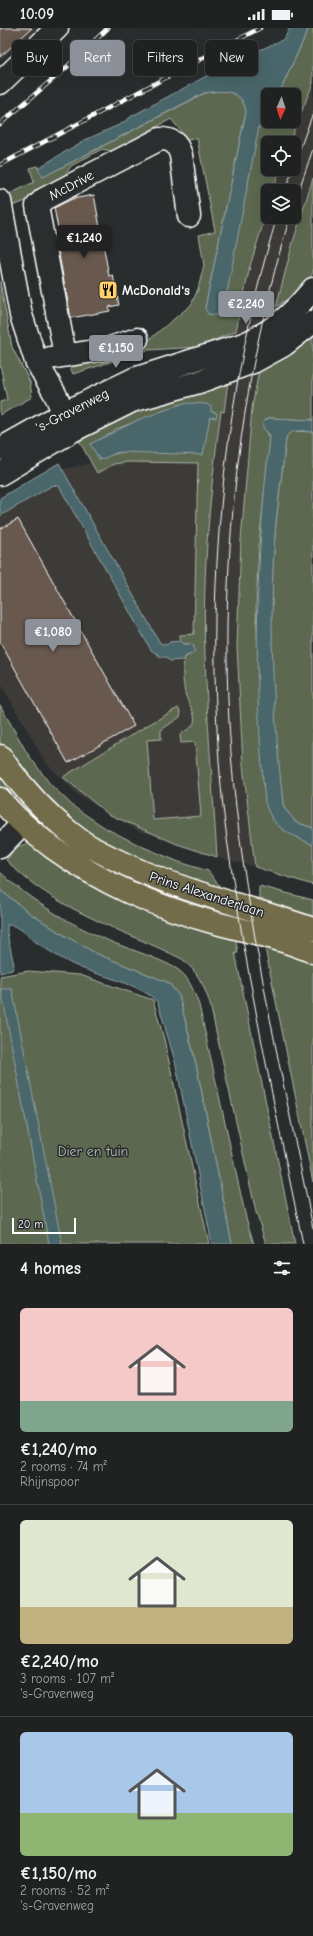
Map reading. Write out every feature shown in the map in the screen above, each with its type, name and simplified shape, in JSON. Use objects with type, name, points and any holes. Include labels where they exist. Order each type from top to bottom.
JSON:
[{"type":"main road","name":"Prins Alexanderlaan","points":[[0,756],[13,774],[41,806],[73,835],[109,857],[185,889],[277,916],[313,929]]},
{"type":"main road","name":"Prins Alexanderlaan","points":[[0,798],[22,824],[85,870],[127,892],[211,922],[295,944],[313,952]]},
{"type":"street","points":[[0,83],[57,28]]},
{"type":"street","name":"McDrive","points":[[65,355],[37,206],[44,199],[160,139],[169,139],[178,145],[181,155],[189,216]]},
{"type":"street","points":[[0,201],[21,316],[36,361],[68,422]]},
{"type":"street","name":"'s-Gravenweg","points":[[0,474],[68,422],[134,379],[237,347],[270,331],[285,320],[313,289]]},
{"type":"street","name":"'s-Gravenweg","points":[[0,449],[68,422],[132,401],[198,382],[254,362],[284,345],[313,322]]},
{"type":"street","points":[[36,361],[107,349],[136,338]]},
{"type":"street","points":[[0,847],[22,824]]},
{"type":"shaded area","points":[[0,28],[40,28],[25,40],[12,40],[12,50],[0,60]]},
{"type":"shaded area","points":[[313,83],[313,178],[301,216],[301,184],[275,184],[278,176],[301,176],[301,136],[292,136],[295,128],[301,128],[301,113]]},
{"type":"shaded area","points":[[263,224],[299,224],[252,408],[241,540],[237,646],[243,765],[255,867],[217,857],[205,660],[213,842],[140,832],[78,795],[46,763],[0,682],[0,503],[56,471],[139,452],[210,455],[209,508],[221,411],[224,411],[236,331],[250,266]]},
{"type":"green space","points":[[309,28],[313,28],[313,83],[301,113],[301,88],[281,88]]},
{"type":"green space","points":[[219,91],[236,95],[244,104],[246,112],[205,308],[222,313],[259,126],[261,123],[261,128],[295,128],[292,136],[261,136],[261,176],[278,176],[275,184],[261,184],[261,224],[263,224],[250,266],[236,331],[198,347],[148,350],[73,374],[68,362],[146,342],[191,305],[198,289],[204,265],[199,235],[215,231],[197,138],[183,141],[181,131],[171,119],[112,151],[102,149],[71,166],[59,184],[32,199],[12,206],[10,194],[34,182],[30,168],[37,166],[43,177],[205,93]]},
{"type":"green space","points":[[313,178],[313,273],[301,290],[276,307],[293,242],[299,224],[301,224],[301,216]]},
{"type":"green space","points":[[0,281],[12,347],[30,382],[32,397],[0,415],[0,402],[7,400],[0,364]]},
{"type":"green space","points":[[313,333],[313,420],[268,418],[267,432],[270,438],[259,545],[256,606],[263,776],[267,804],[274,821],[280,827],[313,845],[313,885],[255,867],[243,765],[237,646],[241,540],[252,408],[259,370]]},
{"type":"green space","points":[[228,381],[224,412],[221,411],[213,472],[206,563],[204,624],[217,857],[177,844],[108,814],[63,777],[178,708],[181,713],[180,717],[161,730],[161,739],[147,740],[153,820],[201,816],[195,742],[181,743],[180,735],[191,727],[195,719],[185,693],[183,674],[184,660],[186,656],[192,654],[190,644],[183,644],[180,641],[180,635],[194,634],[198,463],[127,462],[114,464],[97,473],[78,439],[137,408]],"holes":[[[184,403],[211,412],[210,417],[123,452],[110,455],[114,430]]]},
{"type":"green space","points":[[293,431],[313,432],[313,828],[295,822],[283,804],[273,698],[272,592],[276,522],[286,438],[288,434]]},
{"type":"green space","points":[[0,705],[27,753],[50,784],[74,807],[107,829],[141,846],[179,862],[208,871],[221,888],[222,892],[149,868],[66,820],[0,746]]},
{"type":"green space","points":[[0,772],[22,799],[225,908],[225,918],[102,873],[13,804],[0,788]]},
{"type":"green space","points":[[30,843],[235,936],[238,953],[235,953],[295,1244],[266,1244],[256,1212],[210,1004],[196,974],[182,959],[113,928],[67,905],[45,892],[25,877],[6,860],[19,846]]},
{"type":"green space","points":[[0,872],[26,894],[54,913],[114,943],[170,965],[181,972],[188,980],[199,1005],[246,1218],[254,1244],[232,1244],[196,1064],[179,996],[169,983],[97,954],[31,914],[0,890]]},
{"type":"green space","points":[[259,886],[313,900],[313,919],[259,903]]},
{"type":"green space","points":[[264,943],[313,960],[313,1182]]},
{"type":"green space","name":"Dier en tuin","points":[[28,971],[80,975],[153,1000],[164,1039],[209,1244],[0,1244],[0,976]]},
{"type":"water","points":[[290,28],[309,28],[281,88],[261,88],[261,123],[259,126],[223,313],[215,315],[208,314],[205,308],[246,112],[241,99],[236,95],[225,92],[218,91],[204,93],[43,177],[38,168],[85,140],[121,124],[132,116],[206,76],[258,76],[258,51],[284,39]]},
{"type":"water","points":[[184,403],[207,404],[211,407],[211,412],[217,413],[216,418],[210,417],[203,455],[123,452],[116,453],[100,460],[90,444],[138,420]]},
{"type":"water","points":[[268,418],[313,420],[313,432],[294,431],[286,438],[276,522],[272,592],[272,628],[274,698],[283,804],[295,822],[313,828],[313,845],[290,834],[277,825],[272,819],[265,802],[259,711],[257,620],[261,529],[270,438],[269,434],[263,428],[263,423]]},
{"type":"water","points":[[59,463],[160,643],[167,645],[170,642],[180,641],[183,644],[190,644],[194,646],[194,652],[186,656],[183,660],[170,661],[166,657],[161,657],[151,650],[59,486],[53,485],[0,516],[0,498]]},
{"type":"water","points":[[0,890],[31,914],[62,934],[97,954],[169,983],[179,996],[196,1064],[232,1244],[212,1244],[176,1065],[158,1003],[151,996],[130,985],[67,962],[12,925],[7,925],[7,933],[14,965],[12,970],[0,973]]},
{"type":"water","points":[[1,989],[12,989],[62,1244],[49,1244]]},
{"type":"building","points":[[0,28],[32,28],[19,40],[12,40],[12,46],[0,57]]},
{"type":"building","points":[[94,195],[109,276],[113,275],[119,305],[109,307],[110,311],[71,318],[55,234],[59,233],[54,208],[72,199]]},
{"type":"building","points":[[18,519],[134,726],[68,763],[0,642],[0,529]]},
{"type":"tram line","points":[[301,146],[313,113]]},
{"type":"tram line","points":[[301,184],[313,149]]},
{"type":"tram line","points":[[288,184],[290,176]]},
{"type":"tram line","points":[[275,224],[257,289],[241,362],[229,435],[221,509],[216,584],[215,658],[217,733],[223,807],[243,941],[303,1244]]},
{"type":"tram line","points":[[288,224],[270,289],[254,362],[242,435],[233,509],[228,583],[227,658],[230,733],[236,807],[243,860],[260,966],[313,1228]]},
{"type":"railway","points":[[0,124],[67,67],[108,28]]},
{"type":"railway","points":[[0,165],[260,28]]},
{"type":"place","name":"McDonald's","points":[[108,290]]}]
